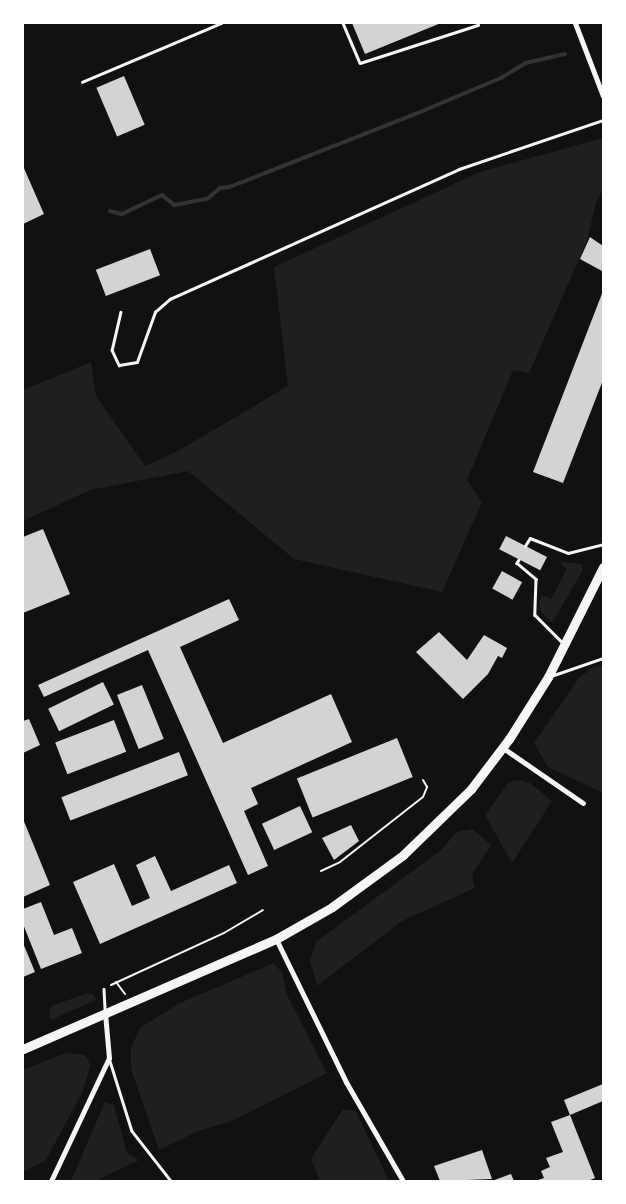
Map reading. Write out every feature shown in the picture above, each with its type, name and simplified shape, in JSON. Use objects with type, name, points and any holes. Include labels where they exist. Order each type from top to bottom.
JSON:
[{"type":"highway","points":[[23,1049],[276,939],[338,903],[403,855],[471,789],[503,748],[548,677],[603,567]]},
{"type":"street","points":[[575,23],[603,96]]},
{"type":"street","points":[[503,748],[583,803]]},
{"type":"street","points":[[276,939],[346,1082],[403,1181]]},
{"type":"street","points":[[51,1181],[109,1058],[105,1013]]},
{"type":"lane","points":[[82,82],[221,23]]},
{"type":"lane","points":[[343,23],[360,63],[478,25]]},
{"type":"lane","points":[[121,312],[112,350],[119,365],[137,362],[155,312],[170,299],[459,169],[603,120]]},
{"type":"lane","points":[[525,546],[530,538],[568,553],[603,544]]},
{"type":"lane","points":[[519,559],[517,563],[536,579],[535,615],[565,645]]},
{"type":"lane","points":[[548,677],[603,658]]},
{"type":"lane","points":[[104,989],[105,1013]]},
{"type":"lane","points":[[109,1058],[132,1131],[171,1181]]},
{"type":"path","points":[[321,871],[340,862],[423,797],[427,787],[423,780]]},
{"type":"path","points":[[104,989],[224,933],[263,910]]},
{"type":"path","points":[[116,982],[126,994]]},
{"type":"shaded area","points":[[603,138],[603,190],[596,202],[587,241],[529,373],[513,370],[467,480],[482,502],[442,592],[294,559],[188,471],[90,490],[23,521],[23,390],[91,362],[96,396],[145,466],[178,451],[288,386],[274,267],[480,172]]},
{"type":"shaded area","points":[[560,563],[581,564],[583,570],[552,623],[541,612],[539,603],[542,595],[551,599],[567,569]]},
{"type":"shaded area","points":[[603,665],[603,793],[548,767],[534,743],[579,678],[593,667]]},
{"type":"shaded area","points":[[518,780],[530,783],[552,801],[512,863],[485,815],[509,782]]},
{"type":"shaded area","points":[[472,829],[491,845],[472,874],[475,888],[402,921],[317,986],[310,961],[316,942],[441,850],[457,832]]},
{"type":"shaded area","points":[[274,963],[282,973],[287,995],[327,1073],[232,1121],[198,1131],[159,1150],[131,1069],[131,1047],[141,1027],[180,1003]]},
{"type":"shaded area","points":[[88,993],[94,995],[96,1000],[51,1020],[51,1006]]},
{"type":"shaded area","points":[[65,1053],[84,1055],[88,1060],[90,1066],[83,1091],[46,1160],[23,1172],[23,1070]]},
{"type":"shaded area","points":[[105,1102],[114,1105],[127,1153],[139,1160],[96,1181],[71,1181]]},
{"type":"shaded area","points":[[343,1109],[356,1111],[388,1179],[385,1181],[320,1181],[311,1159]]},
{"type":"building","points":[[352,23],[441,23],[365,54]]},
{"type":"building","points":[[124,76],[145,125],[117,137],[96,88]]},
{"type":"building","points":[[23,166],[44,214],[23,224]]},
{"type":"building","points":[[590,237],[603,246],[602,271],[580,259]]},
{"type":"building","points":[[150,249],[160,275],[106,296],[96,270]]},
{"type":"building","points":[[603,291],[603,380],[563,483],[533,472]]},
{"type":"building","points":[[43,529],[70,594],[23,613],[23,537]]},
{"type":"building","points":[[506,536],[547,557],[540,570],[499,549]]},
{"type":"building","points":[[502,571],[522,582],[512,600],[492,588]]},
{"type":"building","points":[[229,599],[239,620],[180,647],[223,743],[331,694],[352,742],[251,788],[258,804],[244,811],[268,866],[248,875],[148,650],[44,697],[38,685]]},
{"type":"building","points":[[439,632],[467,660],[484,635],[507,648],[502,658],[498,656],[488,674],[463,699],[416,652]]},
{"type":"building","points":[[103,682],[114,704],[59,731],[48,709]]},
{"type":"building","points":[[142,685],[164,739],[139,749],[117,695]]},
{"type":"building","points":[[29,719],[40,745],[23,753],[23,721]]},
{"type":"building","points":[[114,720],[126,752],[67,774],[55,743]]},
{"type":"building","points":[[397,738],[413,777],[313,817],[297,778]]},
{"type":"building","points":[[179,752],[188,775],[70,820],[61,797]]},
{"type":"building","points":[[300,806],[312,832],[274,850],[262,824]]},
{"type":"building","points":[[23,819],[50,885],[23,897]]},
{"type":"building","points":[[351,825],[359,841],[334,860],[322,838]]},
{"type":"building","points":[[155,856],[171,891],[229,865],[237,883],[100,944],[73,882],[114,864],[132,906],[150,898],[136,865]]},
{"type":"building","points":[[41,902],[54,935],[72,928],[82,953],[41,969],[23,924],[23,909]]},
{"type":"building","points":[[23,943],[35,972],[23,977]]},
{"type":"building","points":[[603,1084],[603,1101],[570,1115],[564,1100]]},
{"type":"building","points":[[570,1115],[595,1178],[588,1181],[535,1181],[544,1178],[541,1171],[550,1167],[546,1158],[563,1152],[551,1122]]},
{"type":"building","points":[[482,1150],[492,1179],[440,1181],[434,1166]]},
{"type":"building","points":[[511,1174],[514,1181],[492,1181]]},
{"type":"waterway","points":[[110,211],[122,214],[162,195],[175,205],[207,199],[220,188],[230,187],[425,110],[501,78],[526,63],[565,54]]}]
